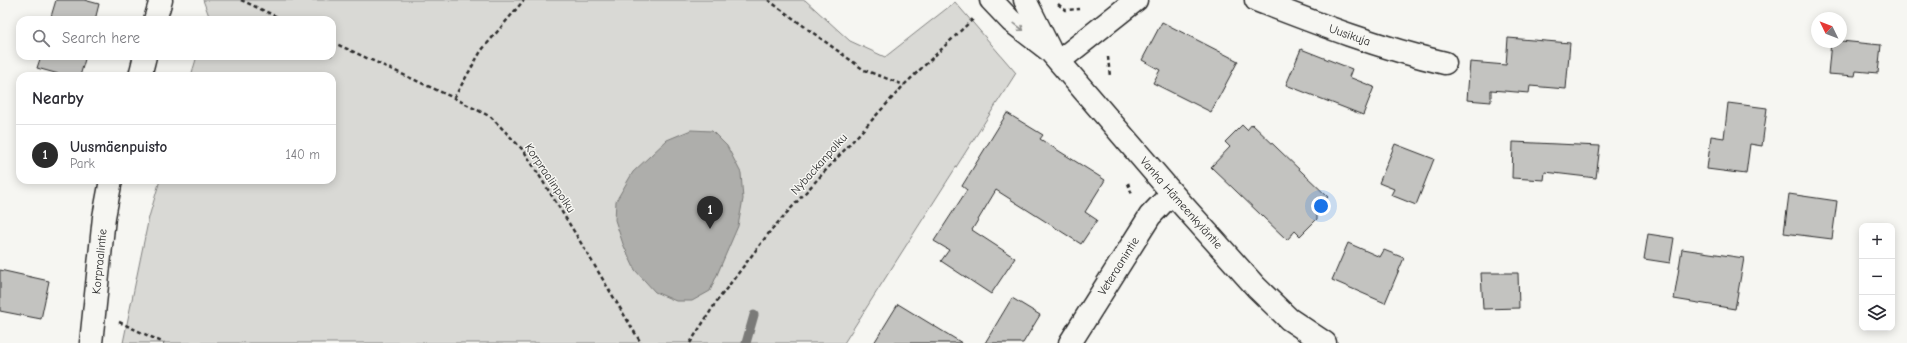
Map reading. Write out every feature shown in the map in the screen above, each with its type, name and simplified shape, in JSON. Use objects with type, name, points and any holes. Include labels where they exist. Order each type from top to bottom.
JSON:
[{"type":"street","points":[[156,16],[161,0]]},
{"type":"street","name":"Vanha Hämeenkyläntie","points":[[991,0],[1010,20],[1055,56],[1172,193],[1262,292],[1289,319],[1325,343]]},
{"type":"street","name":"Vanha Hämeenkyläntie","points":[[1025,0],[1055,56]]},
{"type":"street","points":[[1055,56],[1096,30],[1136,0]]},
{"type":"street","name":"Uusikuja","points":[[1256,0],[1321,25],[1408,55],[1445,63]]},
{"type":"street","points":[[141,72],[144,60]]},
{"type":"street","name":"Korpraalintie","points":[[91,343],[103,224],[110,184]]},
{"type":"street","name":"Veteraanintie","points":[[1070,343],[1150,216],[1172,193]]},
{"type":"path","points":[[241,0],[275,16]]},
{"type":"path","points":[[454,98],[481,52],[524,0]]},
{"type":"path","points":[[768,0],[864,70],[904,85]]},
{"type":"path","points":[[1054,0],[1065,10],[1080,9],[1096,30],[1106,45],[1109,76],[1114,81]]},
{"type":"path","name":"Nybackanpolku","points":[[690,343],[717,301],[772,229],[904,85],[974,17]]},
{"type":"path","name":"Korpraalinpolku","points":[[336,44],[454,98],[491,117],[524,152],[576,233],[641,343]]},
{"type":"path","points":[[118,321],[164,343]]},
{"type":"shaded area","points":[[203,0],[805,0],[850,41],[885,57],[955,2],[1016,73],[844,343],[123,343],[149,217],[159,184],[336,184],[336,72],[192,72],[196,60],[336,60],[336,16],[209,16]]},
{"type":"shaded area","points":[[691,130],[712,131],[727,146],[741,173],[743,199],[738,226],[710,291],[692,301],[676,301],[655,292],[635,270],[623,244],[615,220],[616,201],[633,172],[667,140]]},
{"type":"building","points":[[56,0],[84,0],[99,4],[96,16],[51,16]]},
{"type":"building","points":[[1162,22],[1238,61],[1211,112],[1153,83],[1160,70],[1142,60]]},
{"type":"building","points":[[1508,38],[1570,43],[1566,89],[1530,86],[1529,93],[1491,90],[1491,102],[1467,100],[1470,62],[1506,65]]},
{"type":"building","points":[[1847,42],[1881,45],[1878,73],[1856,71],[1855,76],[1828,74],[1830,48],[1847,48]]},
{"type":"building","points":[[1301,49],[1352,69],[1349,77],[1374,87],[1363,115],[1286,85]]},
{"type":"building","points":[[40,60],[85,60],[81,72],[52,72],[37,68]]},
{"type":"building","points":[[1728,103],[1767,108],[1762,146],[1750,144],[1746,174],[1707,169],[1711,136],[1724,138]]},
{"type":"building","points":[[1007,113],[1043,135],[1040,139],[1105,180],[1085,212],[1097,220],[1081,244],[996,190],[972,230],[1015,258],[991,294],[941,261],[949,250],[934,241],[967,190],[962,186]]},
{"type":"building","points":[[1252,124],[1328,197],[1317,209],[1317,219],[1300,236],[1295,231],[1287,240],[1211,167],[1230,147],[1225,142],[1242,125],[1247,130]]},
{"type":"building","points":[[1513,142],[1600,146],[1596,178],[1545,172],[1544,180],[1512,178]]},
{"type":"building","points":[[1395,144],[1434,159],[1416,205],[1391,195],[1394,189],[1379,183]]},
{"type":"building","points":[[1789,194],[1837,201],[1832,239],[1784,233]]},
{"type":"building","points":[[1648,234],[1674,238],[1670,263],[1644,259]]},
{"type":"building","points":[[1348,243],[1380,257],[1384,250],[1404,258],[1385,303],[1332,280]]},
{"type":"building","points":[[1682,249],[1744,258],[1735,309],[1674,299]]},
{"type":"building","points":[[0,270],[49,281],[41,319],[0,311]]},
{"type":"building","points":[[1481,273],[1518,273],[1519,308],[1483,309]]},
{"type":"building","points":[[1012,298],[1040,315],[1023,343],[985,343]]},
{"type":"building","points":[[898,304],[962,343],[874,343]]},
{"type":"waterway","points":[[746,343],[754,315]]},
{"type":"place","name":"Uusmäenpuisto","points":[[710,229]]}]
